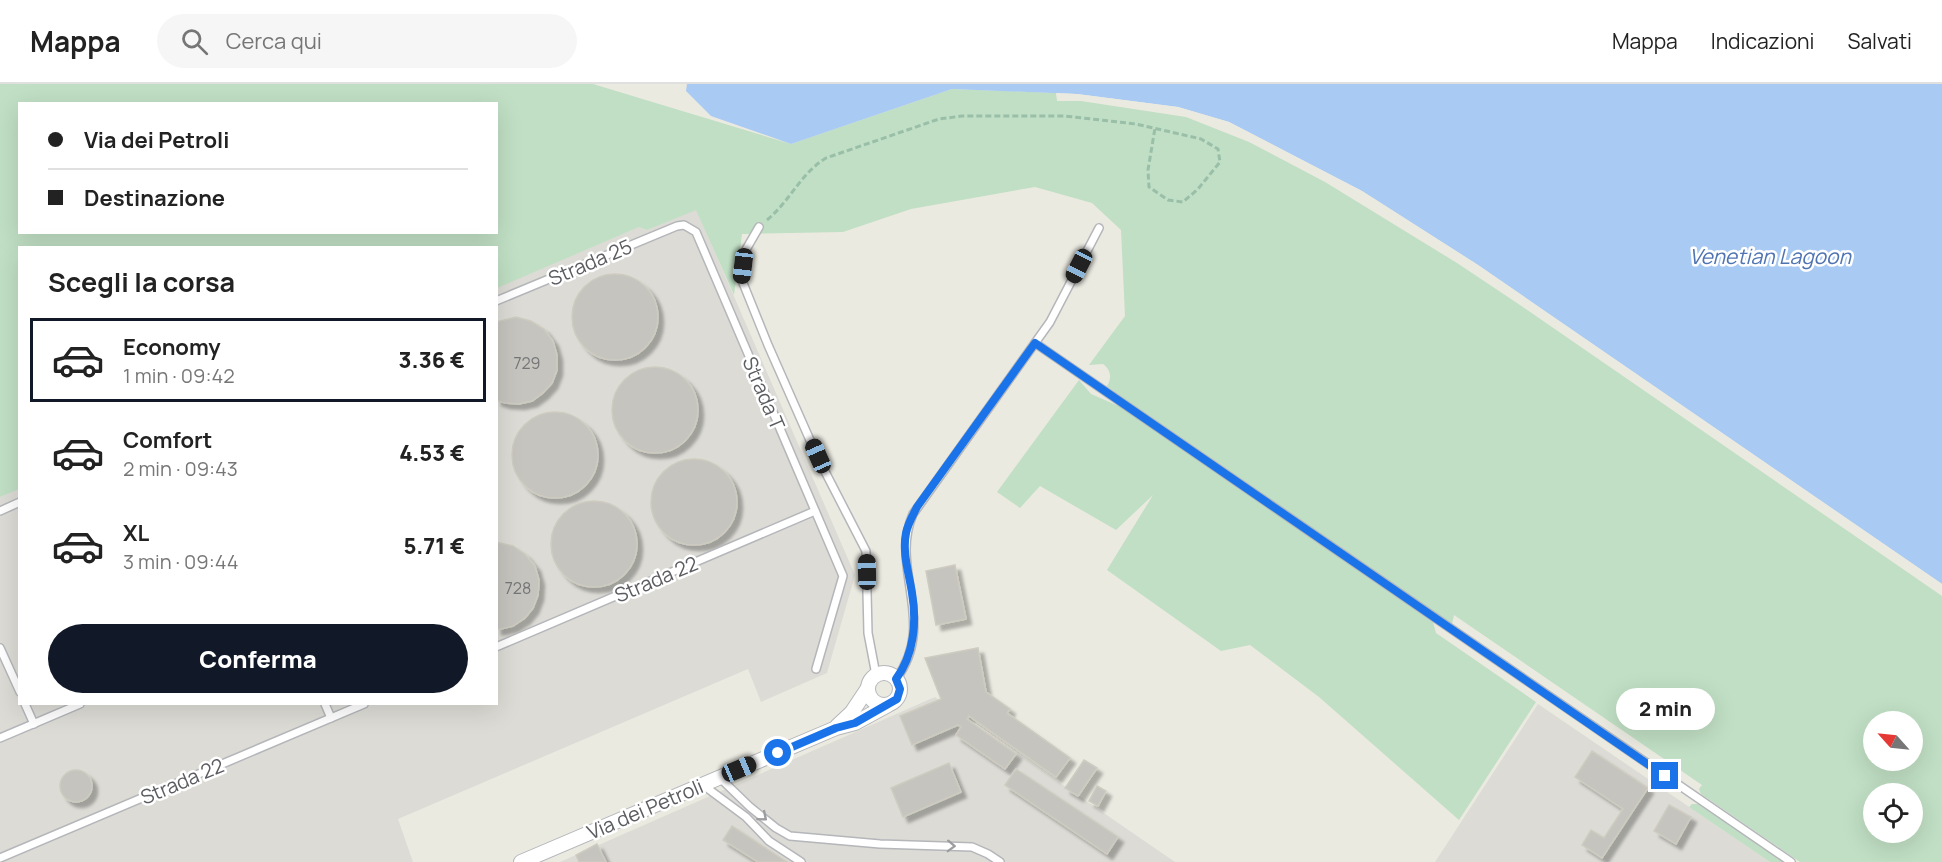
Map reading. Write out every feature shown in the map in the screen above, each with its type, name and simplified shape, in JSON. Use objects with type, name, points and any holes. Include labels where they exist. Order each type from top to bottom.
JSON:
[{"type":"street","points":[[887,673],[896,679],[899,683],[900,694],[897,699],[883,706],[870,698],[869,683],[876,675],[887,673]]},
{"type":"street","name":"Via dei Petroli","points":[[836,728],[852,712],[868,688]]},
{"type":"street","name":"Via dei Petroli","points":[[520,862],[836,728],[855,723],[888,705]]},
{"type":"lane","name":"Strada 25","points":[[498,301],[669,229],[684,225]]},
{"type":"lane","name":"Strada T","points":[[684,225],[696,232],[843,576],[816,669]]},
{"type":"lane","points":[[759,227],[744,253],[741,278],[763,335],[818,456],[866,551],[868,633],[876,675]]},
{"type":"lane","points":[[896,679],[906,664],[913,640],[913,597],[905,550],[910,522],[917,507],[1050,322],[1099,228]]},
{"type":"lane","points":[[1035,343],[1791,862]]},
{"type":"lane","points":[[0,511],[18,503]]},
{"type":"lane","name":"Strada 22","points":[[498,646],[815,511]]},
{"type":"lane","points":[[0,648],[3,664],[18,689]]},
{"type":"lane","points":[[25,705],[34,724]]},
{"type":"lane","points":[[0,738],[78,705]]},
{"type":"lane","points":[[325,705],[331,718]]},
{"type":"lane","name":"Strada 22","points":[[0,858],[362,705]]},
{"type":"lane","points":[[720,778],[750,807],[790,836],[880,844],[972,847],[1000,862]]},
{"type":"lane","points":[[703,784],[746,818],[769,841],[801,862]]},
{"type":"path","points":[[759,227],[781,208],[812,167],[826,158],[939,119],[962,116],[1065,116],[1155,128],[1201,139],[1218,149],[1220,162],[1198,189],[1183,202],[1168,200],[1149,187],[1148,170],[1155,128]]},
{"type":"shaded area","points":[[696,209],[855,575],[827,673],[761,702],[748,669],[398,819],[413,862],[0,862],[0,497],[18,488],[18,705],[498,705],[498,287],[639,227],[647,230]]},
{"type":"shaded area","points":[[935,697],[1175,862],[560,862]]},
{"type":"shaded area","points":[[1538,704],[1770,862],[1435,862]]},
{"type":"green space","points":[[0,84],[593,84],[791,144],[952,89],[1056,93],[1057,101],[1081,101],[1186,117],[1249,142],[1325,182],[1457,263],[1942,596],[1942,862],[1800,862],[1701,794],[1699,789],[1702,785],[1454,615],[1452,624],[1107,386],[1110,374],[1106,366],[1103,364],[1089,365],[1125,316],[1121,230],[1092,203],[1035,187],[911,209],[843,232],[742,234],[734,295],[696,210],[647,230],[639,227],[498,288],[498,246],[18,246],[18,489],[0,497]]},
{"type":"green space","points":[[1079,380],[1091,394],[1121,407],[1433,622],[1436,633],[1536,702],[1459,820],[1319,697],[1250,645],[1221,651],[1107,570],[1153,495],[1116,530],[1040,486],[1020,508],[997,492]]},
{"type":"green space","points":[[1692,804],[1698,804],[1784,862],[1770,862],[1689,807]]},
{"type":"water","name":"Venetian Lagoon","points":[[687,84],[1942,84],[1942,584],[1478,265],[1362,191],[1229,122],[1178,107],[1077,94],[952,89],[791,144],[711,116],[686,91]]},
{"type":"pier","points":[[1056,93],[1178,107],[1229,122],[1362,191],[1478,265],[1942,584],[1942,587],[1476,267],[1361,194],[1228,125],[1178,110],[1057,96]]},
{"type":"building","points":[[615,274],[639,281],[651,293],[658,317],[651,341],[639,353],[615,360],[591,353],[579,341],[572,317],[579,293],[591,281]]},
{"type":"building","points":[[516,317],[531,321],[544,329],[553,341],[557,355],[557,370],[552,383],[532,401],[519,404],[498,401],[498,322]]},
{"type":"building","points":[[655,367],[672,370],[691,386],[695,393],[698,410],[695,427],[679,446],[672,450],[655,453],[638,450],[619,434],[615,427],[612,410],[615,393],[631,374],[638,370]]},
{"type":"building","points":[[555,412],[572,415],[586,424],[595,438],[598,455],[595,472],[586,486],[572,495],[555,498],[538,495],[524,486],[515,472],[512,455],[515,438],[524,424],[538,415]]},
{"type":"building","points":[[694,459],[711,462],[725,471],[734,485],[737,502],[734,519],[725,533],[711,542],[694,545],[677,542],[663,533],[654,519],[651,502],[654,485],[663,471],[677,462]]},
{"type":"building","points":[[594,501],[618,508],[630,520],[637,544],[630,568],[618,580],[594,587],[570,580],[558,568],[551,544],[558,520],[570,508]]},
{"type":"building","points":[[498,542],[513,546],[525,554],[535,566],[539,580],[538,595],[533,608],[525,618],[513,626],[498,629]]},
{"type":"building","points":[[955,565],[966,619],[936,625],[926,571]]},
{"type":"building","points":[[978,648],[986,692],[1010,709],[1007,713],[1070,758],[1056,777],[969,716],[967,719],[1016,754],[1005,769],[956,735],[961,727],[958,725],[912,745],[900,716],[941,699],[925,658]]},
{"type":"building","points":[[1592,751],[1648,788],[1602,858],[1582,845],[1591,830],[1604,838],[1623,809],[1575,777]]},
{"type":"building","points":[[1084,760],[1097,768],[1078,796],[1065,788]]},
{"type":"building","points":[[949,763],[961,792],[903,817],[891,788]]},
{"type":"building","points":[[1016,769],[1118,837],[1107,854],[1005,785]]},
{"type":"building","points":[[76,770],[87,775],[92,786],[87,797],[76,802],[65,797],[60,786],[65,775]]},
{"type":"building","points":[[1097,786],[1106,791],[1098,806],[1089,801]]},
{"type":"building","points":[[1669,805],[1691,817],[1676,844],[1654,831]]},
{"type":"building","points":[[732,826],[787,862],[758,862],[723,840]]},
{"type":"building","points":[[597,844],[606,862],[579,862],[576,855]]},
{"type":"route","points":[[778,753],[836,728],[855,723],[897,699],[900,689],[896,679],[906,664],[913,640],[913,597],[905,550],[910,522],[917,507],[1035,343],[1665,776]]}]
